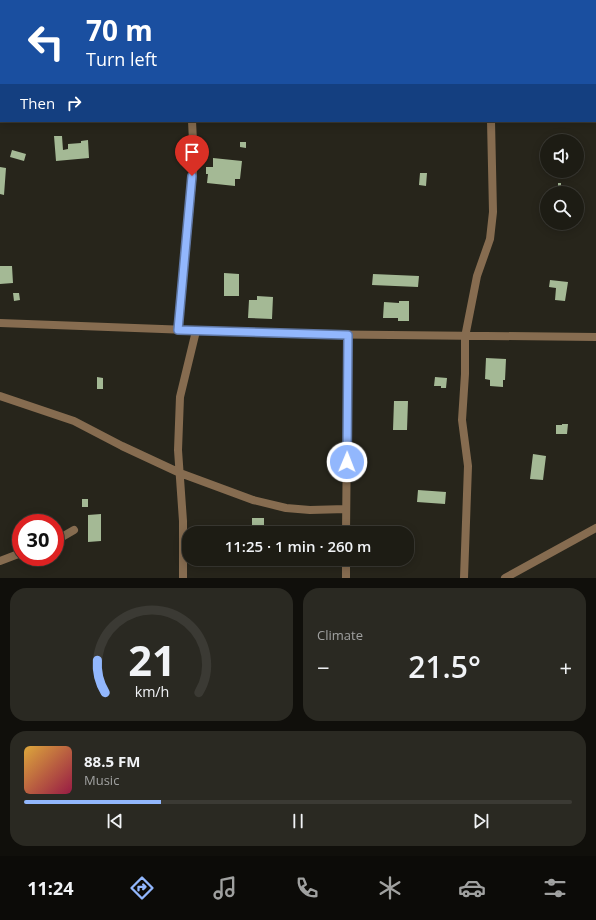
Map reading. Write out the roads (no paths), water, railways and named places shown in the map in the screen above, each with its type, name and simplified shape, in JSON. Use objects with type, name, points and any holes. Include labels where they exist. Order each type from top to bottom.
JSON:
[{"type":"street","points":[[178,330],[194,161],[192,122]]},
{"type":"street","points":[[464,578],[468,466],[462,420],[465,374],[465,337],[477,276],[490,239],[493,198],[491,122]]},
{"type":"street","points":[[0,323],[196,331],[348,335],[596,337]]},
{"type":"street","points":[[182,578],[183,521],[178,450],[180,397],[196,331]]},
{"type":"street","points":[[346,526],[348,335]]},
{"type":"street","points":[[0,396],[74,421],[180,473],[254,500],[286,508],[310,510],[346,509]]},
{"type":"street","points":[[505,578],[596,528]]},
{"type":"street","points":[[64,536],[74,530]]},
{"type":"street","points":[[0,561],[12,556]]},
{"type":"street","points":[[346,566],[346,578]]}]
